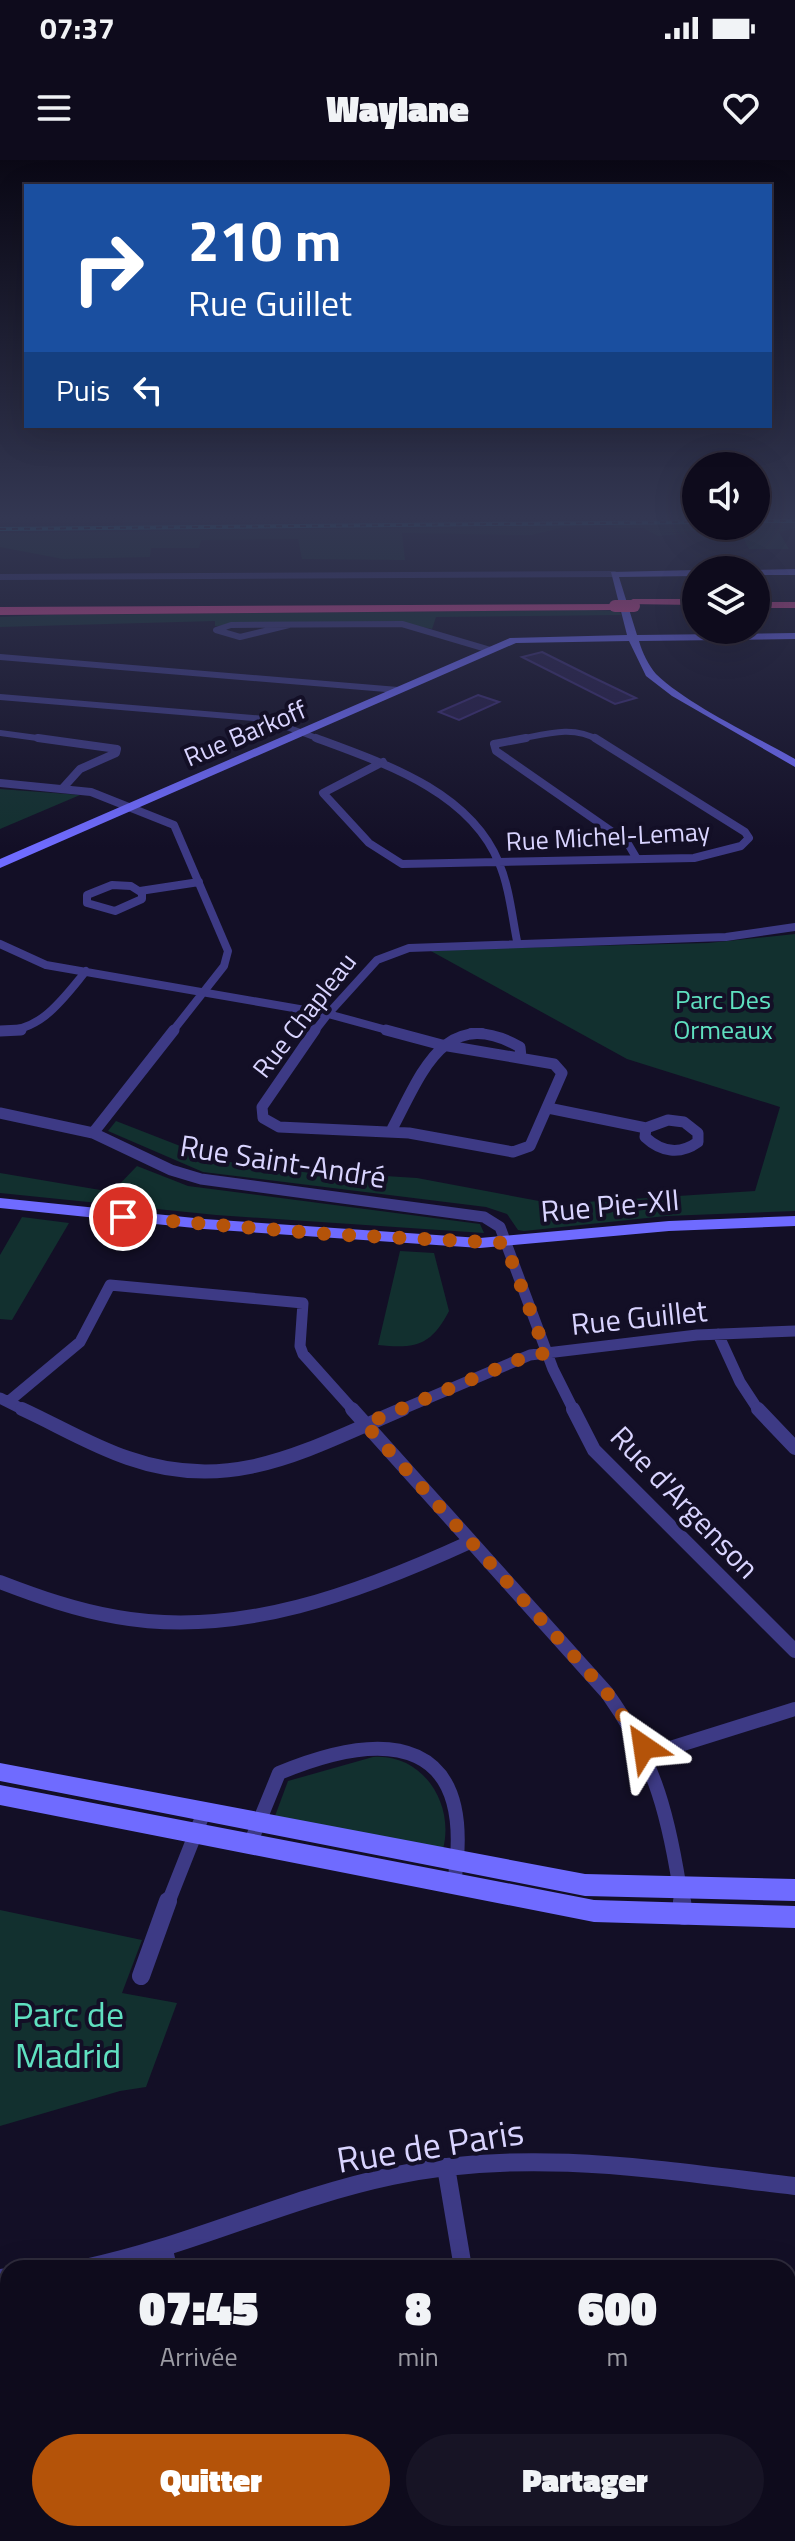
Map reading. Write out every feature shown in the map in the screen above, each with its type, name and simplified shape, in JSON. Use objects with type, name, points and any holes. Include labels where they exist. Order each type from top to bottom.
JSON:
[{"type":"street","points":[[227,626],[216,631],[235,637],[284,626]]},
{"type":"street","points":[[412,626],[490,650]]},
{"type":"street","points":[[631,626],[643,664],[662,685],[795,764]]},
{"type":"street","name":"Rue Barkoff","points":[[0,864],[490,650],[527,638],[795,636]]},
{"type":"street","points":[[0,657],[380,686],[398,690]]},
{"type":"street","points":[[0,697],[254,718],[304,732],[383,762],[424,783],[458,808],[486,839],[500,864],[517,941]]},
{"type":"street","name":"Rue Michel-Lemay","points":[[383,762],[323,793],[369,843],[407,866],[705,857],[746,844],[749,838],[745,832],[587,733],[570,730],[492,746],[627,842],[637,859]]},
{"type":"street","points":[[0,733],[117,749],[112,755],[77,771],[62,789]]},
{"type":"street","points":[[0,783],[91,792],[174,825],[228,951],[224,966],[93,1133]]},
{"type":"street","points":[[140,891],[143,895],[139,903],[124,909],[96,909],[86,899],[92,890],[112,885],[140,891],[199,882]]},
{"type":"street","name":"Rue Chapleau","points":[[442,1045],[548,1062],[562,1070],[530,1146],[521,1152],[391,1131],[287,1128],[263,1118],[262,1107],[364,967],[396,950],[434,944],[726,937],[795,927]]},
{"type":"street","points":[[0,944],[39,963],[328,1014],[442,1045],[391,1131]]},
{"type":"street","points":[[0,1031],[15,1033],[35,1026],[86,971]]},
{"type":"street","name":"Rue Chapleau","points":[[442,1045],[471,1032],[489,1030],[520,1047],[521,1057]]},
{"type":"street","points":[[548,1108],[646,1128],[658,1121],[677,1120],[695,1129],[700,1137],[689,1149],[666,1150],[647,1141],[646,1128]]},
{"type":"street","name":"Rue Saint-André","points":[[0,1113],[93,1133],[171,1170],[201,1179],[484,1217],[500,1227],[505,1243]]},
{"type":"street","name":"Rue Pie-XII","points":[[0,1203],[285,1231],[505,1243],[669,1226],[795,1221]]},
{"type":"street","name":"Rue d'Argenson","points":[[505,1243],[546,1353],[594,1450],[795,1651]]},
{"type":"street","points":[[4,1400],[80,1342],[110,1285],[303,1303],[301,1350],[607,1693],[648,1755],[662,1790],[684,1916]]},
{"type":"street","name":"Rue Guillet","points":[[4,1400],[127,1458],[194,1474],[262,1467],[525,1357],[718,1334],[795,1331]]},
{"type":"street","points":[[718,1334],[741,1388],[767,1421],[795,1448]]},
{"type":"street","points":[[0,1582],[48,1602],[111,1616],[218,1622],[271,1615],[350,1595],[470,1542]]},
{"type":"street","points":[[648,1755],[795,1709]]},
{"type":"street","points":[[254,1833],[279,1773],[364,1747],[398,1748],[425,1759],[444,1782],[456,1810],[456,1872]]},
{"type":"street","points":[[0,1772],[200,1823]]},
{"type":"street","points":[[0,1795],[200,1823],[456,1872],[594,1911],[795,1917]]},
{"type":"street","points":[[141,1976],[200,1823]]},
{"type":"street","points":[[456,1872],[585,1885],[795,1890]]},
{"type":"street","name":"Rue de Paris","points":[[166,2259],[353,2185],[446,2167],[554,2160],[795,2186]]},
{"type":"street","points":[[446,2167],[462,2260]]},
{"type":"green space","points":[[0,789],[80,795],[0,829]]},
{"type":"green space","name":"Parc Des Ormeaux","points":[[795,934],[795,1211],[666,1216],[524,1231],[518,1230],[507,1214],[486,1207],[203,1172],[108,1131],[116,1121],[211,1158],[258,1168],[417,1178],[555,1204],[755,1191],[780,1107],[627,1059],[429,950],[708,943]]},
{"type":"green space","points":[[137,1166],[188,1186],[480,1224],[484,1233],[216,1215],[0,1193],[0,1173],[112,1192]]},
{"type":"green space","points":[[22,1217],[69,1223],[12,1320],[0,1319],[0,1255]]},
{"type":"green space","points":[[400,1251],[434,1253],[449,1311],[436,1332],[421,1343],[378,1345]]},
{"type":"green space","points":[[373,1757],[406,1763],[431,1784],[444,1815],[443,1849],[275,1816],[288,1781]]},
{"type":"green space","name":"Parc de Madrid","points":[[0,1910],[142,1940],[122,1993],[177,2003],[146,2087],[120,2091],[0,2126]]},
{"type":"building","points":[[542,652],[636,698],[615,704],[522,657]]},
{"type":"building","points":[[478,695],[499,702],[459,720],[439,712]]},
{"type":"route","points":[[123,1217],[326,1234],[505,1243],[546,1353],[525,1357],[365,1424],[607,1693],[644,1747]]}]
